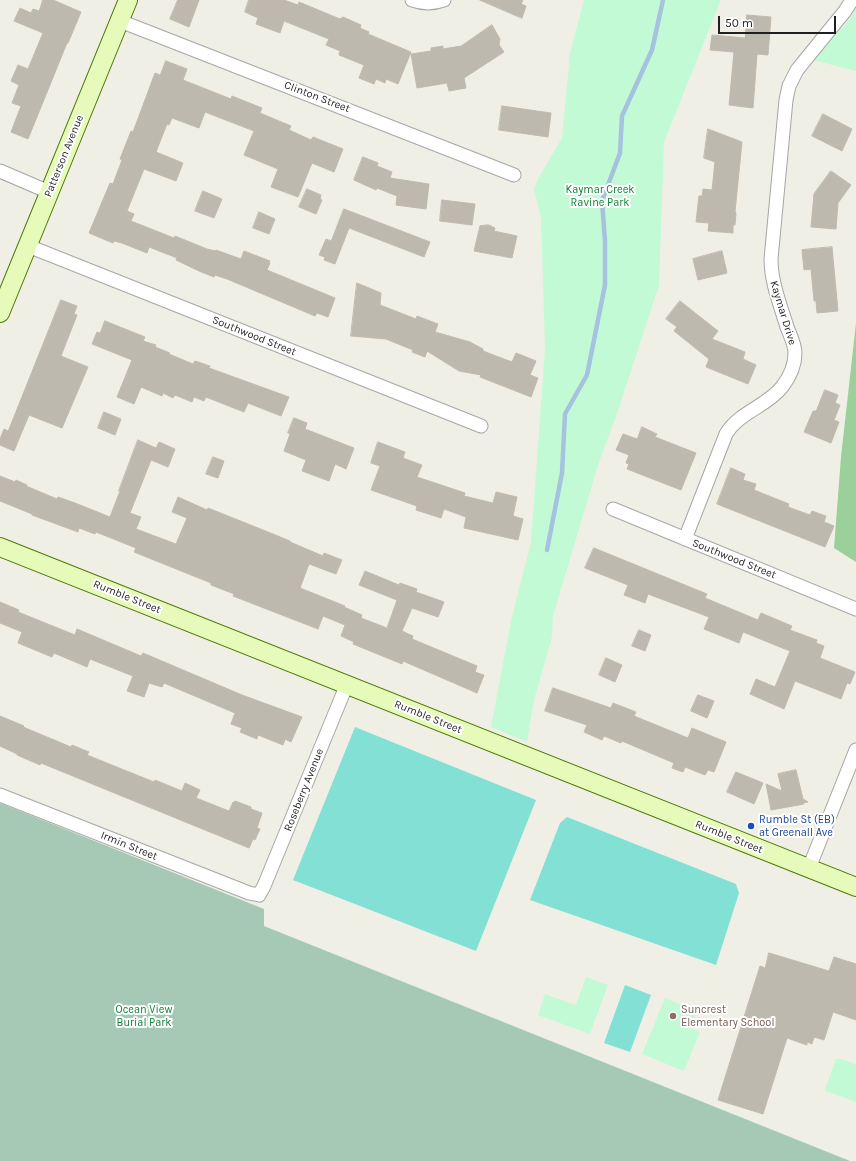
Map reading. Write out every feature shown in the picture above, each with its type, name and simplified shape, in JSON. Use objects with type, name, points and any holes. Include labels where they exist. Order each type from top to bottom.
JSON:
[{"type":"street","name":"Patterson Avenue","points":[[0,312],[128,0]]},
{"type":"street","points":[[412,0],[428,4],[444,0]]},
{"type":"street","name":"Kaymar Drive","points":[[685,539],[729,429],[741,417],[767,401],[779,390],[788,379],[793,365],[795,352],[794,347],[773,283],[771,271],[786,100],[789,86],[797,70],[845,12],[852,0]]},
{"type":"street","name":"Clinton Street","points":[[120,20],[514,175]]},
{"type":"street","points":[[0,171],[49,192]]},
{"type":"street","name":"Southwood Street","points":[[28,246],[481,426]]},
{"type":"street","name":"Southwood Street","points":[[613,509],[856,609]]},
{"type":"street","name":"Rumble Street","points":[[0,547],[856,887]]},
{"type":"street","name":"Roseberry Avenue","points":[[259,895],[347,684]]},
{"type":"street","points":[[808,868],[856,750]]},
{"type":"street","name":"Irmin Street","points":[[0,795],[248,893],[259,895]]},
{"type":"green space","name":"Kaymar Creek Ravine Park","points":[[584,0],[721,0],[664,142],[659,285],[618,411],[599,462],[553,616],[552,637],[534,700],[527,742],[491,727],[511,621],[531,542],[545,349],[541,217],[534,189],[538,179],[562,138],[570,53]]},
{"type":"green space","points":[[856,9],[856,71],[813,60],[848,21]]},
{"type":"green space","points":[[856,323],[856,562],[834,548],[841,457]]},
{"type":"green space","name":"Ocean View Burial Park","points":[[0,803],[264,909],[264,926],[850,1161],[0,1161]]},
{"type":"green space","points":[[586,977],[608,985],[590,1034],[538,1015],[545,994],[576,1005]]},
{"type":"green space","points":[[665,998],[697,1011],[690,1028],[700,1032],[684,1071],[642,1054]]},
{"type":"green space","points":[[836,1059],[856,1064],[856,1102],[826,1091],[825,1089]]},
{"type":"shaded area","points":[[355,727],[536,800],[476,951],[293,880]]},
{"type":"shaded area","points":[[567,817],[736,884],[739,893],[716,965],[530,900],[560,823]]},
{"type":"shaded area","points":[[625,985],[651,995],[630,1052],[604,1043]]},
{"type":"building","points":[[43,0],[53,0],[81,12],[28,139],[11,132],[21,106],[12,103],[19,85],[11,81],[18,65],[28,69],[43,33],[14,21],[20,8],[31,13],[33,9],[39,11]]},
{"type":"building","points":[[178,0],[199,0],[189,27],[170,19]]},
{"type":"building","points":[[249,0],[284,0],[298,5],[299,2],[340,19],[343,17],[361,25],[360,28],[369,32],[368,34],[411,52],[398,84],[386,79],[385,83],[376,79],[374,84],[359,78],[364,65],[339,55],[340,51],[326,45],[329,39],[284,21],[280,33],[256,24],[258,18],[245,12]]},
{"type":"building","points":[[480,0],[523,0],[521,4],[526,6],[522,18]]},
{"type":"building","points":[[747,15],[771,17],[768,55],[757,54],[753,108],[729,105],[734,52],[710,50],[712,35],[745,38]]},
{"type":"building","points":[[492,25],[500,39],[499,45],[504,52],[464,78],[466,88],[449,91],[447,83],[417,88],[411,54],[431,51],[431,48],[443,46],[443,49],[461,46]]},
{"type":"building","points":[[166,61],[187,69],[183,80],[231,99],[232,96],[262,108],[260,113],[291,126],[289,130],[311,140],[313,137],[343,149],[334,172],[312,163],[298,197],[271,187],[278,169],[244,155],[254,131],[205,112],[199,128],[172,118],[169,125],[167,124],[156,152],[183,163],[176,181],[144,169],[127,211],[134,214],[131,221],[174,238],[175,236],[207,249],[216,250],[241,259],[244,251],[270,261],[267,270],[335,298],[328,317],[317,313],[315,316],[227,279],[215,275],[214,277],[176,260],[177,258],[149,247],[147,253],[122,243],[114,241],[113,243],[89,233],[110,183],[113,184],[122,160],[120,159],[131,131],[133,132],[155,73],[160,75]]},
{"type":"building","points":[[502,106],[551,113],[548,137],[499,130]]},
{"type":"building","points":[[823,114],[852,129],[842,151],[812,136]]},
{"type":"building","points":[[708,129],[742,142],[735,225],[733,225],[733,233],[708,231],[709,223],[696,222],[699,196],[702,196],[703,189],[712,190],[715,162],[704,158]]},
{"type":"building","points":[[363,157],[378,163],[377,166],[392,172],[390,178],[429,184],[426,209],[396,205],[397,196],[377,188],[376,190],[354,180]]},
{"type":"building","points":[[831,171],[851,185],[838,203],[836,229],[811,227],[814,194]]},
{"type":"building","points":[[307,189],[321,195],[320,199],[322,200],[316,214],[299,207]]},
{"type":"building","points":[[203,191],[222,199],[214,218],[195,211]]},
{"type":"building","points":[[442,200],[475,204],[472,225],[440,221]]},
{"type":"building","points":[[344,209],[430,242],[424,257],[349,228],[335,264],[324,260],[325,257],[319,255],[326,239],[331,241]]},
{"type":"building","points":[[259,212],[275,219],[269,234],[253,228]]},
{"type":"building","points":[[489,225],[495,228],[494,231],[517,236],[512,258],[474,251],[480,226]]},
{"type":"building","points":[[832,247],[838,311],[817,313],[816,301],[814,301],[811,269],[804,270],[802,250]]},
{"type":"building","points":[[722,251],[727,273],[698,280],[693,259]]},
{"type":"building","points":[[357,283],[381,293],[380,305],[416,319],[417,316],[438,324],[435,332],[470,342],[483,349],[483,351],[512,362],[516,353],[536,361],[530,375],[538,378],[531,397],[480,377],[481,375],[459,371],[427,351],[425,357],[412,352],[413,350],[386,339],[351,336]]},
{"type":"building","points":[[61,300],[77,306],[74,314],[77,315],[61,356],[88,367],[62,428],[29,415],[14,451],[0,445],[0,439],[4,429],[8,431]]},
{"type":"building","points":[[680,301],[718,331],[712,339],[745,352],[743,359],[756,365],[748,384],[706,367],[709,359],[674,331],[677,327],[666,319]]},
{"type":"building","points":[[105,321],[145,337],[143,341],[156,345],[155,347],[193,364],[195,361],[210,366],[209,368],[289,397],[281,416],[248,403],[244,412],[206,397],[204,401],[194,397],[192,402],[175,395],[173,398],[163,393],[162,396],[141,387],[134,404],[117,397],[132,360],[92,344],[97,332],[100,333]]},
{"type":"building","points":[[825,390],[838,395],[835,403],[840,405],[834,420],[839,422],[831,443],[804,432],[813,411],[816,411]]},
{"type":"building","points":[[104,412],[121,419],[115,435],[98,428]]},
{"type":"building","points":[[294,418],[307,423],[305,429],[354,448],[346,469],[335,464],[329,481],[302,471],[306,460],[284,451],[290,434],[288,433]]},
{"type":"building","points":[[642,427],[657,434],[655,437],[696,453],[681,490],[627,469],[629,464],[626,463],[629,455],[616,450],[623,434],[637,439]]},
{"type":"building","points":[[138,440],[156,448],[159,442],[175,449],[168,467],[151,460],[130,513],[141,517],[136,529],[176,544],[187,518],[172,512],[178,497],[207,510],[208,508],[273,534],[323,556],[324,553],[342,560],[336,574],[309,564],[300,588],[345,606],[344,607],[362,615],[361,618],[387,628],[397,600],[359,585],[365,571],[399,585],[400,583],[417,589],[416,592],[444,602],[438,617],[412,608],[402,631],[413,636],[412,639],[477,666],[475,672],[484,675],[477,693],[403,661],[402,664],[353,644],[354,642],[341,636],[345,625],[323,616],[318,629],[233,596],[234,594],[211,585],[211,583],[134,552],[136,548],[96,532],[95,534],[79,528],[78,532],[0,501],[0,476],[15,482],[16,480],[27,485],[26,486],[57,499],[58,497],[110,517]]},
{"type":"building","points":[[378,442],[405,452],[403,458],[422,465],[417,477],[465,493],[464,496],[493,503],[496,492],[517,497],[513,516],[523,519],[518,540],[464,528],[466,517],[444,509],[441,518],[416,510],[417,506],[371,490],[380,466],[371,463]]},
{"type":"building","points":[[213,457],[224,461],[218,478],[206,474]]},
{"type":"building","points":[[731,468],[745,474],[743,480],[756,484],[754,490],[789,504],[788,507],[810,515],[812,511],[826,516],[824,522],[834,526],[825,547],[717,504]]},
{"type":"building","points":[[594,548],[707,594],[705,598],[758,620],[761,613],[792,626],[790,630],[817,640],[816,643],[824,646],[820,658],[855,672],[850,684],[847,683],[841,699],[795,681],[784,709],[750,694],[756,679],[775,687],[790,651],[743,632],[739,643],[704,629],[709,617],[648,594],[645,603],[624,595],[628,585],[585,568]]},
{"type":"building","points":[[0,602],[19,610],[18,612],[75,635],[77,629],[141,656],[143,653],[242,695],[302,717],[291,742],[285,739],[283,745],[258,735],[257,739],[240,732],[242,728],[231,724],[235,713],[164,683],[162,687],[149,683],[144,697],[127,691],[133,676],[90,659],[87,667],[54,653],[52,657],[18,643],[22,632],[0,623]]},
{"type":"building","points":[[639,630],[651,635],[645,651],[632,646]]},
{"type":"building","points":[[606,658],[622,665],[615,682],[599,675]]},
{"type":"building","points":[[553,688],[611,708],[613,703],[636,712],[634,716],[688,738],[692,728],[726,742],[714,772],[708,770],[705,775],[685,767],[683,772],[672,768],[674,763],[622,741],[621,743],[604,736],[602,740],[584,732],[587,725],[545,711]]},
{"type":"building","points":[[698,695],[714,701],[707,718],[691,711]]},
{"type":"building","points":[[0,716],[71,747],[72,745],[89,752],[87,755],[154,782],[155,780],[182,791],[185,783],[200,790],[196,798],[229,811],[233,802],[234,803],[235,801],[251,807],[251,809],[262,813],[257,828],[260,829],[255,840],[253,839],[249,848],[41,763],[40,765],[17,755],[0,746]]},
{"type":"building","points":[[796,770],[803,799],[808,802],[771,810],[766,784],[782,791],[778,774]]},
{"type":"building","points":[[736,772],[763,783],[754,804],[727,792]]},
{"type":"building","points":[[769,953],[829,971],[834,957],[856,964],[856,1020],[833,1012],[824,1040],[814,1037],[812,1044],[807,1042],[807,1045],[787,1038],[763,1114],[718,1100],[760,966],[765,968]]},
{"type":"waterway","points":[[547,550],[562,473],[565,414],[587,375],[605,285],[605,241],[602,201],[620,153],[622,116],[652,50],[663,0]]},
{"type":"place","name":"Rumble St (EB) at Greenall Ave","points":[[751,826]]},
{"type":"place","name":"Suncrest Elementary School","points":[[673,1016]]}]
